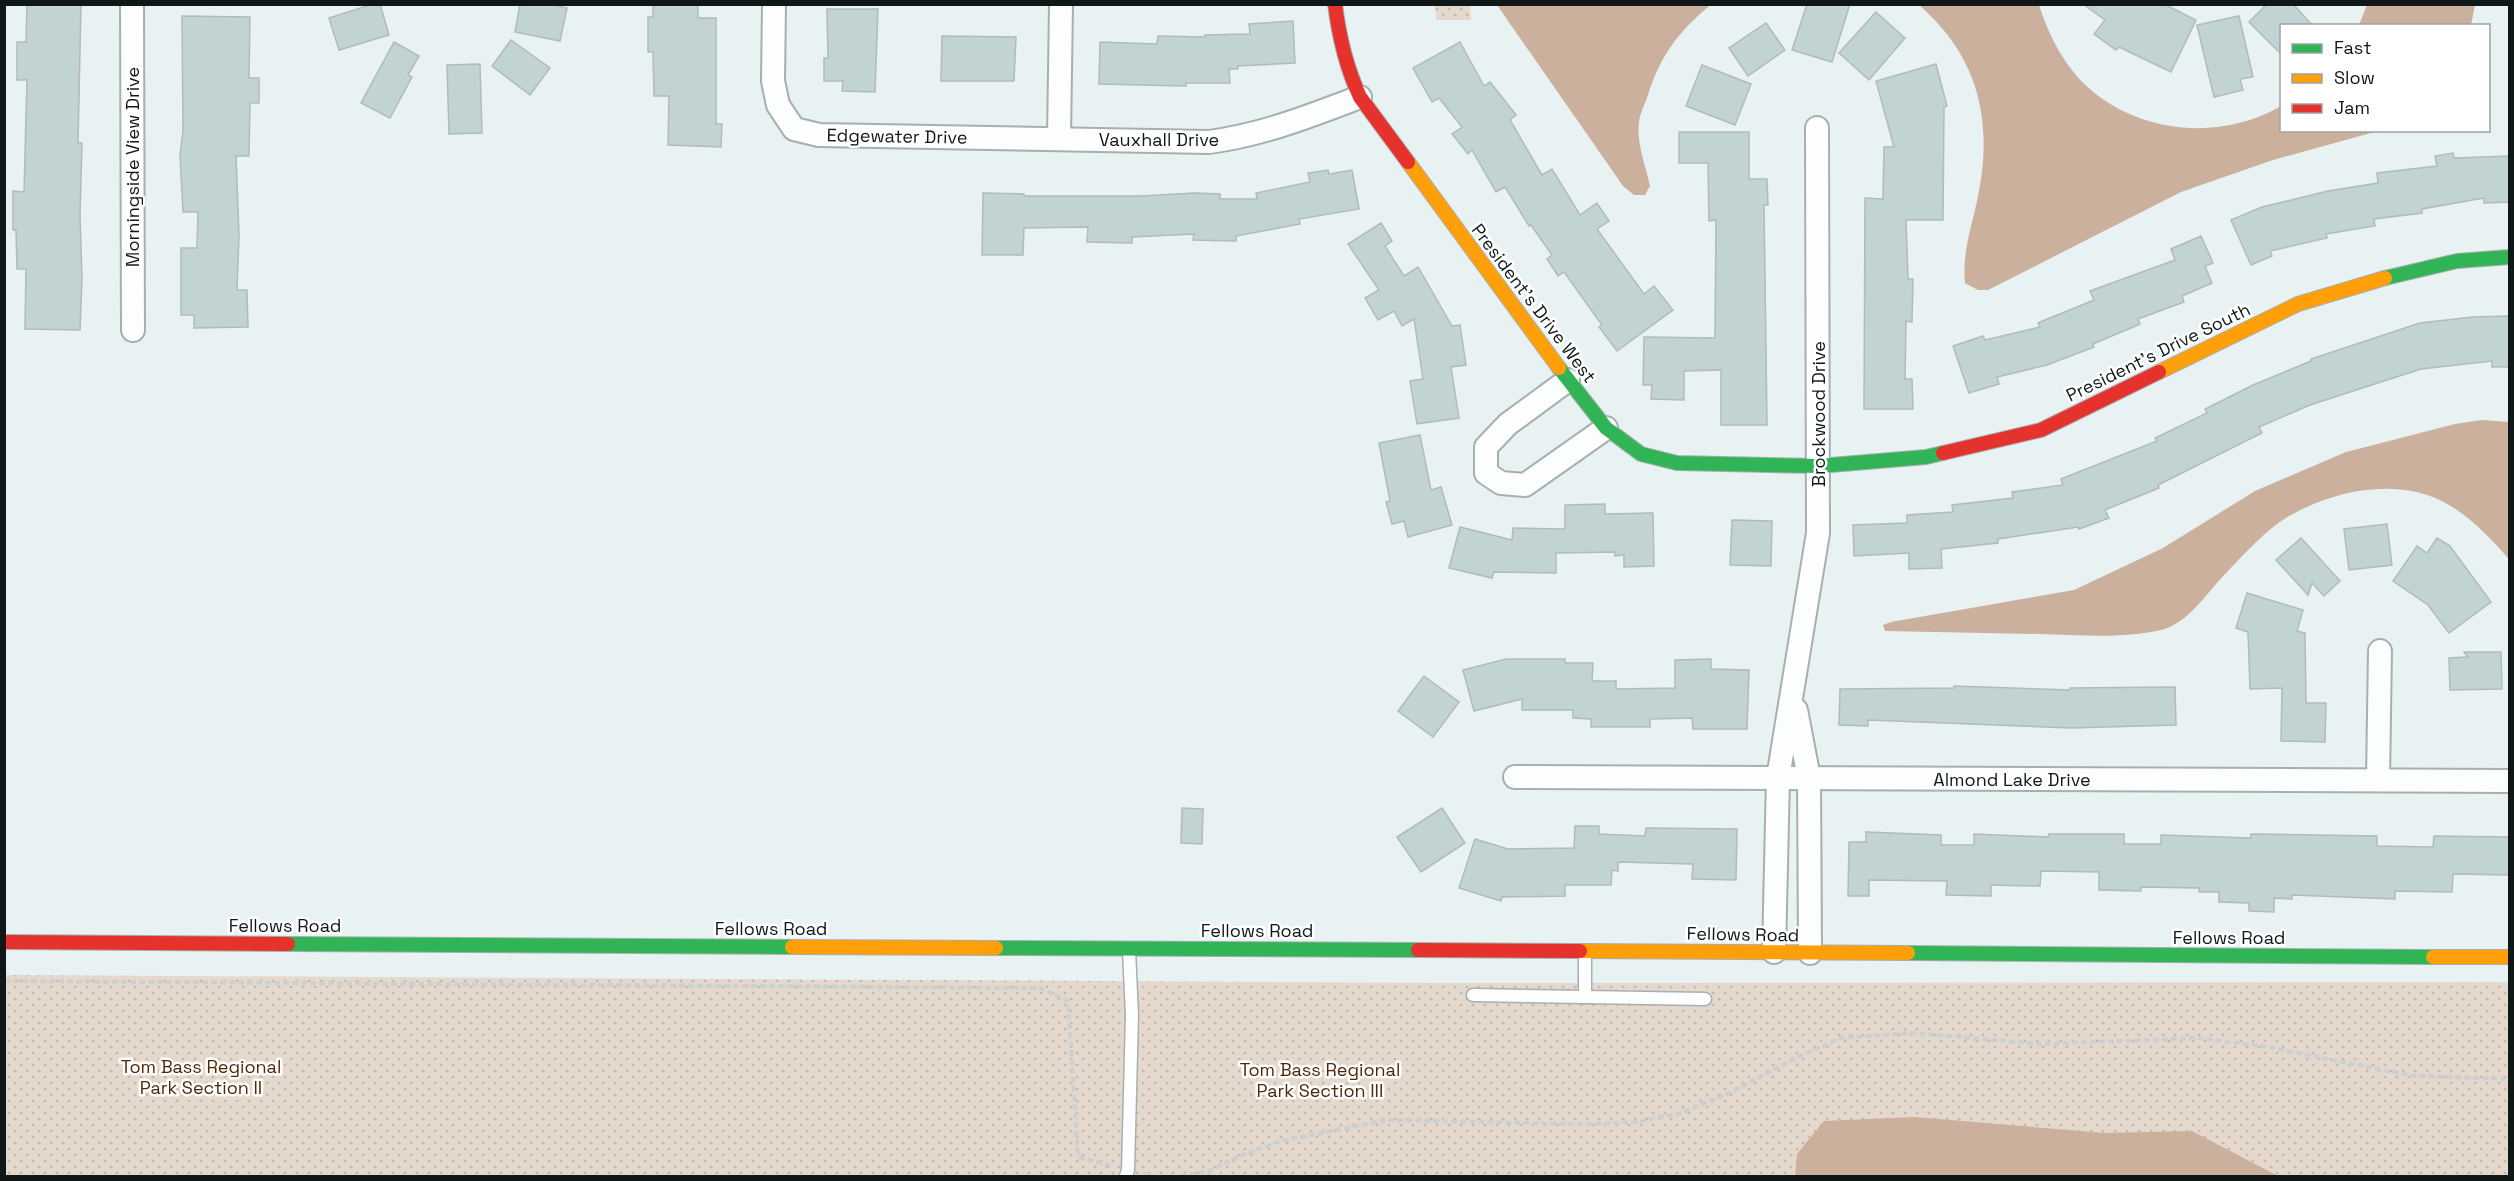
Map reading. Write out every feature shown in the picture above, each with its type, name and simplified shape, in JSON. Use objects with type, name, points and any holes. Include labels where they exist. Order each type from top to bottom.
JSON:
[{"type":"street","name":"Morningside View Drive","points":[[132,4],[132,330]]},
{"type":"street","name":"Edgewater Drive","points":[[774,4],[773,81],[778,105],[794,129],[819,135],[1059,138]]},
{"type":"street","points":[[1059,138],[1061,4]]},
{"type":"street","name":"President's Drive West","points":[[1335,4],[1339,42],[1346,70],[1360,97],[1568,380],[1606,428],[1641,454],[1677,463],[1819,466]]},
{"type":"street","name":"Vauxhall Drive","points":[[1059,138],[1209,142],[1250,136],[1360,97]]},
{"type":"street","name":"Brockwood Drive","points":[[1774,952],[1778,778],[1818,533],[1818,128]]},
{"type":"street","name":"President's Drive South","points":[[1819,466],[1926,457],[2041,430],[2298,304],[2366,282],[2457,261],[2510,257]]},
{"type":"street","points":[[1568,380],[1508,424],[1486,447],[1486,473],[1501,483],[1525,485],[1606,428]]},
{"type":"street","points":[[2378,780],[2380,651]]},
{"type":"street","name":"Brockwood Drive","points":[[1793,697],[1809,778],[1810,953]]},
{"type":"street","name":"Almond Lake Drive","points":[[1515,777],[2510,781]]},
{"type":"street","name":"Fellows Road","points":[[4,942],[2510,957]]},
{"type":"lane","points":[[1126,1176],[1132,1015],[1128,948]]},
{"type":"lane","points":[[1585,950],[1585,997]]},
{"type":"lane","points":[[1473,995],[1705,999]]},
{"type":"path","points":[[4,981],[1040,988],[1068,1001],[1078,1157],[1103,1164]]},
{"type":"path","points":[[1203,1176],[1242,1155],[1281,1141],[1387,1120],[1587,1124],[1636,1122],[1681,1113],[1729,1093],[1798,1057],[1841,1038],[1909,1033],[2041,1044],[2198,1038],[2263,1046],[2413,1076],[2510,1079]]},
{"type":"path","points":[[1181,1176],[1209,1171]]},
{"type":"green space","points":[[1435,5],[1470,5],[1471,20],[1436,20]]},
{"type":"green space","points":[[5,975],[1459,983],[2509,982],[2509,1176],[5,1176]]},
{"type":"shaded area","points":[[2367,4],[2475,5],[2471,24],[2359,24]]},
{"type":"shaded area","points":[[1497,5],[1710,5],[1672,45],[1659,68],[1641,112],[1638,130],[1650,186],[1645,195],[1634,195],[1623,186]]},
{"type":"shaded area","points":[[1919,5],[2039,5],[2059,51],[2073,72],[2091,90],[2112,105],[2159,124],[2184,128],[2209,128],[2258,117],[2280,106],[2280,132],[2374,132],[2273,160],[2181,192],[1988,290],[1978,290],[1965,283],[1964,272],[1982,173],[1984,145],[1982,119],[1969,70],[1940,25]]},
{"type":"shaded area","points":[[2482,420],[2509,422],[2509,559],[2474,523],[2449,505],[2430,496],[2410,491],[2368,490],[2327,499],[2289,516],[2249,549],[2190,613],[2161,630],[2131,635],[2100,636],[1885,631],[1883,625],[1891,622],[2074,590],[2163,548],[2255,491],[2346,452],[2455,424]]},
{"type":"shaded area","points":[[1915,1117],[2104,1133],[2192,1131],[2278,1176],[1795,1176],[1797,1154],[1824,1121]]},
{"type":"building","points":[[27,4],[81,4],[78,143],[82,143],[80,330],[25,329],[26,269],[17,269],[16,230],[13,230],[13,191],[24,192],[27,80],[17,80],[17,42],[26,42]]},
{"type":"building","points":[[373,4],[380,4],[389,35],[339,50],[329,18]]},
{"type":"building","points":[[520,4],[549,4],[567,8],[560,41],[515,32]]},
{"type":"building","points":[[653,4],[698,4],[698,18],[716,18],[716,124],[722,124],[721,147],[668,145],[669,96],[654,96],[653,52],[648,52],[648,17],[653,17]]},
{"type":"building","points":[[1807,4],[1850,4],[1832,62],[1792,50]]},
{"type":"building","points":[[2083,4],[2164,4],[2196,20],[2171,72],[2119,47],[2116,50],[2094,34],[2105,20]]},
{"type":"building","points":[[2267,4],[2293,4],[2311,24],[2280,24],[2280,53],[2249,22]]},
{"type":"building","points":[[827,9],[878,9],[875,92],[842,91],[843,81],[824,81],[824,58],[828,58]]},
{"type":"building","points":[[1876,12],[1905,38],[1869,80],[1839,53]]},
{"type":"building","points":[[182,16],[250,17],[249,78],[259,78],[259,103],[250,103],[249,156],[236,156],[239,234],[237,290],[247,290],[248,327],[194,328],[194,315],[181,315],[181,248],[197,248],[198,212],[183,212],[180,155],[183,131]]},
{"type":"building","points":[[2239,16],[2253,77],[2240,79],[2243,90],[2214,97],[2197,25]]},
{"type":"building","points":[[1293,21],[1295,63],[1238,66],[1238,69],[1229,69],[1230,83],[1186,83],[1186,86],[1099,84],[1100,42],[1157,44],[1158,36],[1205,37],[1205,35],[1250,34],[1249,24]]},
{"type":"building","points":[[1766,23],[1785,50],[1748,76],[1729,48]]},
{"type":"building","points":[[942,36],[1016,37],[1014,81],[941,81]]},
{"type":"building","points":[[511,40],[550,68],[530,95],[492,66]]},
{"type":"building","points":[[394,42],[419,56],[408,75],[412,77],[390,118],[361,103]]},
{"type":"building","points":[[1460,42],[1484,86],[1490,82],[1516,115],[1510,120],[1542,175],[1552,169],[1580,215],[1597,203],[1609,221],[1597,229],[1644,294],[1654,286],[1673,310],[1617,351],[1599,327],[1602,325],[1564,272],[1558,276],[1547,259],[1552,255],[1531,225],[1529,226],[1505,187],[1496,192],[1472,150],[1468,154],[1452,134],[1462,127],[1439,98],[1432,102],[1413,68]]},
{"type":"building","points":[[480,64],[482,133],[449,134],[447,65]]},
{"type":"building","points":[[1936,64],[1947,106],[1944,107],[1943,220],[1906,220],[1908,279],[1913,279],[1912,322],[1906,321],[1905,379],[1912,379],[1913,409],[1864,409],[1865,198],[1883,199],[1884,147],[1894,147],[1876,81]]},
{"type":"building","points":[[1702,65],[1751,84],[1735,125],[1686,106]]},
{"type":"building","points":[[1679,132],[1749,132],[1749,179],[1767,179],[1768,205],[1764,205],[1767,425],[1721,425],[1721,370],[1684,371],[1684,400],[1651,399],[1652,385],[1643,385],[1644,337],[1715,338],[1716,220],[1709,221],[1708,163],[1679,163]]},
{"type":"building","points":[[2453,153],[2454,158],[2510,156],[2509,202],[2484,203],[2484,198],[2422,209],[2422,213],[2374,219],[2375,226],[2326,234],[2327,238],[2270,251],[2272,256],[2251,265],[2231,220],[2262,207],[2328,191],[2378,183],[2377,173],[2437,166],[2435,156]]},
{"type":"building","points":[[1328,170],[1329,174],[1352,170],[1359,209],[1299,219],[1300,224],[1236,236],[1236,241],[1193,240],[1194,234],[1132,237],[1132,243],[1087,242],[1088,227],[1024,228],[1023,255],[982,255],[983,193],[1024,194],[1024,196],[1141,196],[1195,193],[1220,194],[1220,199],[1257,199],[1256,193],[1310,182],[1308,173]]},
{"type":"building","points":[[1381,223],[1392,241],[1385,246],[1404,276],[1418,267],[1452,326],[1460,325],[1466,365],[1451,367],[1459,418],[1417,424],[1410,381],[1423,379],[1414,319],[1402,326],[1394,311],[1378,320],[1365,298],[1379,290],[1348,244]]},
{"type":"building","points":[[2201,236],[2213,263],[2205,266],[2212,283],[2182,296],[2184,302],[2138,319],[2140,324],[2093,344],[2094,347],[2047,365],[1997,377],[1999,384],[1969,393],[1953,346],[1983,336],[1985,340],[2040,327],[2038,323],[2094,300],[2090,291],[2175,260],[2171,249]]},
{"type":"building","points":[[2510,316],[2510,367],[2492,367],[2492,361],[2421,369],[2310,405],[2259,427],[2262,433],[2158,485],[2159,488],[2105,510],[2109,518],[2079,529],[2078,527],[1998,539],[1998,543],[1941,549],[1942,568],[1909,569],[1909,553],[1854,556],[1853,525],[1907,523],[1907,515],[1953,512],[1952,505],[2013,498],[2012,492],[2063,485],[2061,479],[2157,441],[2155,438],[2207,413],[2205,409],[2253,385],[2311,361],[2311,359],[2420,323],[2473,317]]},
{"type":"building","points":[[1420,435],[1431,490],[1441,487],[1452,525],[1408,537],[1404,521],[1392,524],[1386,502],[1390,501],[1379,443]]},
{"type":"building","points":[[1605,504],[1605,514],[1653,513],[1654,566],[1624,567],[1624,555],[1615,556],[1615,552],[1556,553],[1556,573],[1494,572],[1492,578],[1449,568],[1460,527],[1512,540],[1513,528],[1565,529],[1565,505]]},
{"type":"building","points":[[1732,520],[1772,521],[1771,566],[1730,565]]},
{"type":"building","points":[[2387,524],[2392,565],[2349,570],[2344,529]]},
{"type":"building","points":[[2301,538],[2340,581],[2324,596],[2312,583],[2308,595],[2276,560]]},
{"type":"building","points":[[2437,538],[2450,546],[2491,602],[2449,633],[2428,605],[2393,581],[2417,546],[2427,553]]},
{"type":"building","points":[[2247,593],[2303,610],[2297,631],[2305,633],[2306,703],[2326,703],[2325,742],[2281,741],[2282,688],[2250,689],[2248,632],[2236,628]]},
{"type":"building","points":[[2464,652],[2501,652],[2502,689],[2450,690],[2449,658],[2468,657]]},
{"type":"building","points":[[1506,659],[1565,659],[1565,663],[1593,663],[1592,681],[1616,681],[1616,689],[1675,688],[1675,660],[1711,659],[1711,669],[1749,670],[1747,729],[1693,729],[1692,718],[1650,719],[1650,727],[1591,727],[1591,719],[1573,718],[1573,710],[1522,710],[1522,699],[1474,711],[1463,670]]},
{"type":"building","points":[[1424,676],[1459,702],[1433,737],[1398,711]]},
{"type":"building","points":[[1954,686],[2070,690],[2070,688],[2175,687],[2176,725],[2071,728],[1868,720],[1868,726],[1839,725],[1840,689],[1954,688]]},
{"type":"building","points":[[1182,808],[1203,809],[1202,844],[1181,843]]},
{"type":"building","points":[[1442,808],[1465,843],[1421,872],[1397,837]]},
{"type":"building","points":[[1575,826],[1599,826],[1599,834],[1645,836],[1646,828],[1737,829],[1736,880],[1692,879],[1693,864],[1618,862],[1618,871],[1612,870],[1611,885],[1565,885],[1565,896],[1502,897],[1501,901],[1459,888],[1475,839],[1508,849],[1574,848]]},
{"type":"building","points":[[1866,832],[1941,835],[1941,845],[1974,845],[1974,834],[2049,837],[2049,834],[2124,834],[2124,844],[2161,844],[2161,835],[2251,838],[2251,834],[2377,836],[2377,846],[2433,847],[2434,836],[2510,837],[2510,875],[2453,874],[2452,892],[2395,891],[2395,899],[2292,895],[2292,899],[2274,898],[2274,912],[2249,911],[2249,903],[2219,902],[2219,892],[2199,892],[2199,888],[2141,887],[2141,891],[2099,890],[2099,872],[2041,871],[2040,886],[1991,885],[1991,896],[1946,895],[1947,881],[1869,880],[1869,896],[1848,896],[1849,842],[1866,842]]},
{"type":"traffic: fast","points":[[2385,278],[2457,261],[2510,257]]},
{"type":"traffic: fast","points":[[1559,368],[1606,428],[1641,454],[1677,463],[1819,466],[1926,457],[1943,453]]},
{"type":"traffic: fast","points":[[288,944],[792,947]]},
{"type":"traffic: fast","points":[[996,948],[1418,950]]},
{"type":"traffic: fast","points":[[1908,953],[2433,957]]},
{"type":"traffic: slow","points":[[1408,162],[1559,368]]},
{"type":"traffic: slow","points":[[2159,372],[2298,304],[2385,278]]},
{"type":"traffic: slow","points":[[792,947],[996,948]]},
{"type":"traffic: slow","points":[[1580,951],[1908,953]]},
{"type":"traffic: slow","points":[[2433,957],[2510,957]]},
{"type":"traffic: jam","points":[[1335,4],[1344,52],[1360,97],[1408,162]]},
{"type":"traffic: jam","points":[[1943,453],[2041,430],[2159,372]]},
{"type":"traffic: jam","points":[[4,942],[288,944]]},
{"type":"traffic: jam","points":[[1418,950],[1580,951]]},
{"type":"park label","name":"Tom Bass Regional Park Section II","points":[[201,1076]]},
{"type":"park label","name":"Tom Bass Regional Park Section III","points":[[1320,1079]]}]
